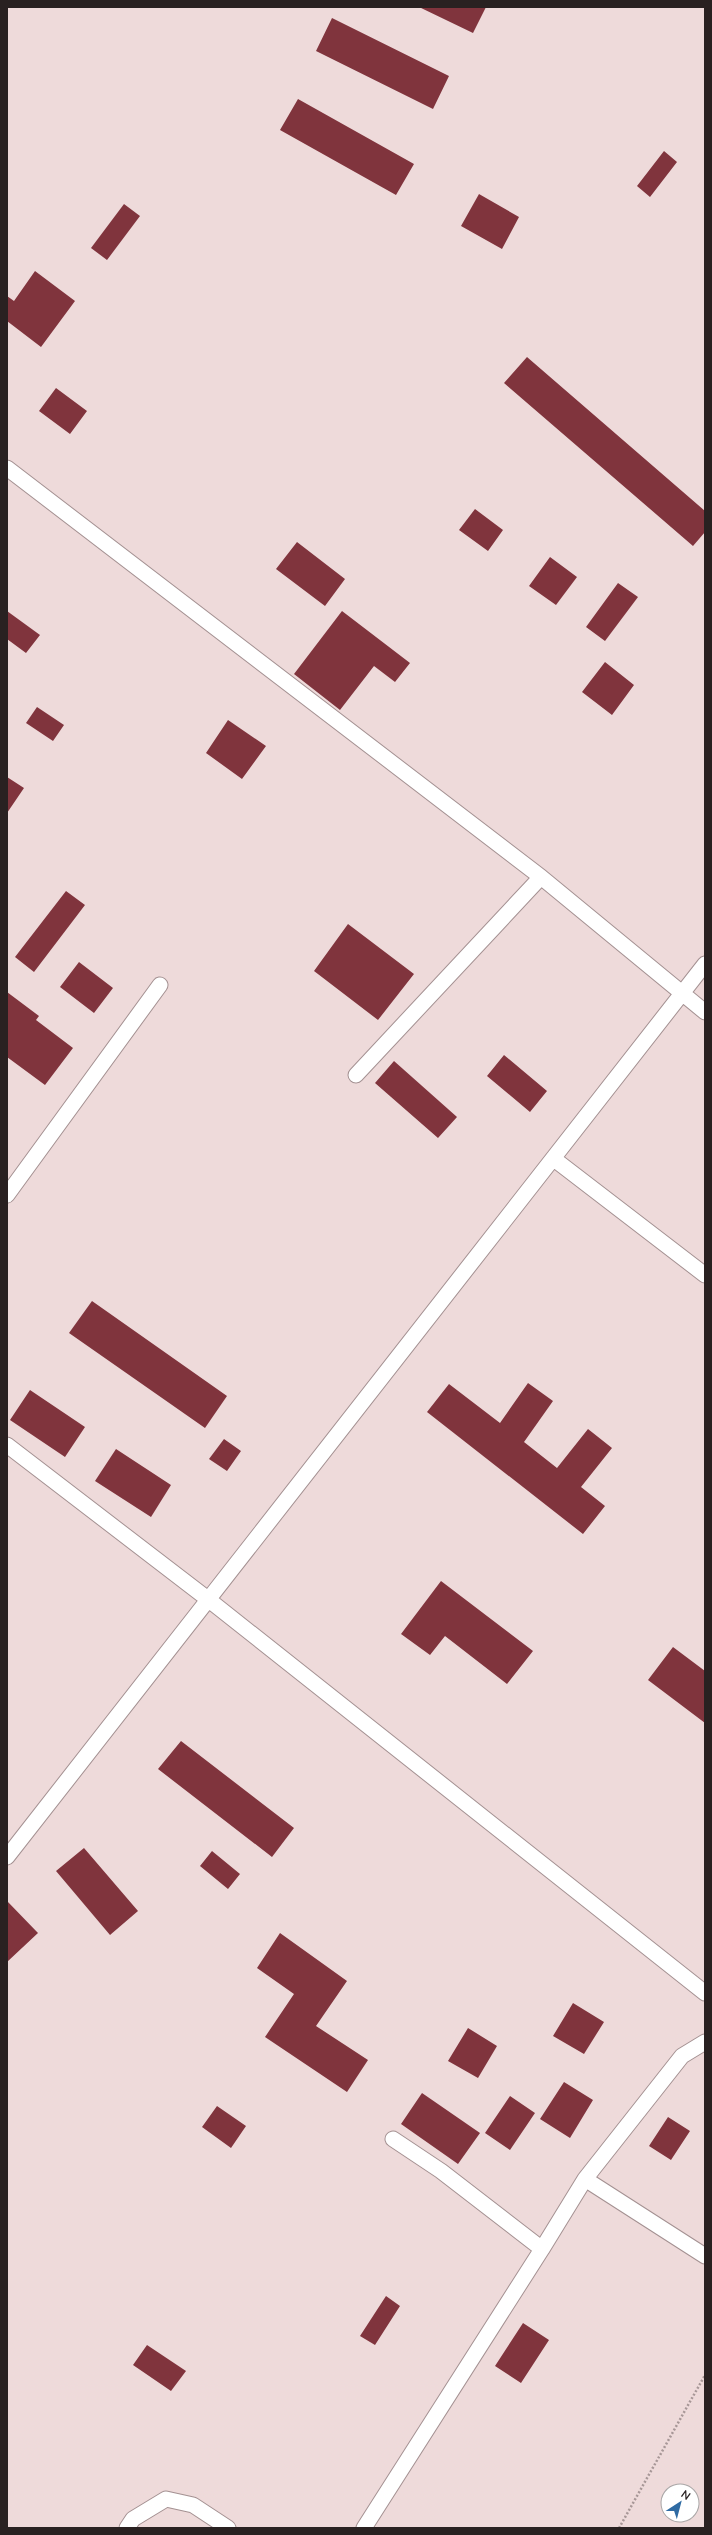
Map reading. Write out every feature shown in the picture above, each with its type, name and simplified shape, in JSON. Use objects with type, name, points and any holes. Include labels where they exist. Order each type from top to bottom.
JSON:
[{"type":"street","points":[[7,468],[541,877],[705,1012]]},
{"type":"street","points":[[356,1075],[541,877]]},
{"type":"street","points":[[7,1857],[705,964]]},
{"type":"street","points":[[7,1195],[160,985]]},
{"type":"street","points":[[554,1159],[705,1275]]},
{"type":"street","points":[[7,1445],[209,1600],[705,1993]]},
{"type":"street","points":[[364,2528],[585,2179],[682,2056],[705,2042]]},
{"type":"street","points":[[393,2139],[441,2171],[542,2249]]},
{"type":"street","points":[[585,2179],[705,2256]]},
{"type":"street","points":[[127,2528],[133,2519],[166,2499],[193,2505],[228,2528]]},
{"type":"path","points":[[619,2528],[705,2375]]},
{"type":"building","points":[[419,7],[486,7],[473,33]]},
{"type":"building","points":[[332,18],[449,76],[433,109],[316,51]]},
{"type":"building","points":[[298,99],[414,164],[396,195],[280,130]]},
{"type":"building","points":[[664,151],[677,162],[650,197],[637,186]]},
{"type":"building","points":[[479,194],[519,217],[502,249],[461,226]]},
{"type":"building","points":[[124,204],[140,216],[107,260],[91,248]]},
{"type":"building","points":[[35,271],[75,301],[41,347],[7,321],[7,296],[14,301]]},
{"type":"building","points":[[527,357],[705,511],[705,532],[693,546],[504,383]]},
{"type":"building","points":[[56,388],[87,411],[70,434],[39,411]]},
{"type":"building","points":[[475,509],[503,530],[488,551],[459,530]]},
{"type":"building","points":[[297,542],[345,579],[325,606],[276,569]]},
{"type":"building","points":[[550,557],[577,577],[556,605],[529,586]]},
{"type":"building","points":[[618,583],[638,597],[605,641],[586,627]]},
{"type":"building","points":[[7,611],[40,635],[26,653],[7,639]]},
{"type":"building","points":[[342,611],[410,663],[395,682],[374,666],[340,710],[294,674]]},
{"type":"building","points":[[605,662],[634,685],[612,715],[582,692]]},
{"type":"building","points":[[37,707],[64,725],[53,741],[26,723]]},
{"type":"building","points":[[228,720],[266,746],[242,779],[206,753]]},
{"type":"building","points":[[7,777],[24,788],[7,813]]},
{"type":"building","points":[[66,891],[85,905],[34,972],[15,957]]},
{"type":"building","points":[[348,924],[414,974],[378,1020],[314,971]]},
{"type":"building","points":[[79,962],[113,988],[94,1013],[60,987]]},
{"type":"building","points":[[7,992],[39,1016],[36,1020],[73,1048],[45,1085],[7,1057]]},
{"type":"building","points":[[504,1055],[547,1091],[530,1112],[487,1076]]},
{"type":"building","points":[[394,1061],[457,1117],[438,1138],[375,1083]]},
{"type":"building","points":[[92,1301],[227,1396],[205,1428],[69,1333]]},
{"type":"building","points":[[528,1383],[553,1401],[524,1442],[557,1468],[588,1429],[612,1448],[581,1487],[605,1506],[583,1534],[427,1412],[449,1384],[500,1423]]},
{"type":"building","points":[[30,1390],[85,1427],[65,1457],[10,1420]]},
{"type":"building","points":[[224,1439],[241,1451],[227,1471],[209,1459]]},
{"type":"building","points":[[116,1449],[171,1485],[151,1517],[95,1481]]},
{"type":"building","points":[[441,1581],[533,1651],[507,1684],[445,1636],[430,1655],[401,1634]]},
{"type":"building","points":[[673,1647],[705,1671],[705,1723],[648,1680]]},
{"type":"building","points":[[181,1741],[294,1828],[272,1857],[158,1769]]},
{"type":"building","points":[[84,1848],[138,1911],[110,1935],[56,1871]]},
{"type":"building","points":[[212,1851],[240,1874],[228,1889],[200,1866]]},
{"type":"building","points":[[7,1901],[38,1933],[7,1962]]},
{"type":"building","points":[[280,1933],[347,1981],[316,2026],[368,2060],[347,2092],[265,2037],[294,1994],[257,1968]]},
{"type":"building","points":[[573,2003],[604,2022],[584,2054],[553,2036]]},
{"type":"building","points":[[468,2028],[497,2046],[478,2078],[448,2061]]},
{"type":"building","points":[[564,2082],[593,2100],[570,2138],[540,2119]]},
{"type":"building","points":[[422,2093],[480,2133],[458,2164],[401,2124]]},
{"type":"building","points":[[510,2096],[535,2113],[510,2150],[485,2133]]},
{"type":"building","points":[[217,2106],[246,2126],[231,2148],[202,2127]]},
{"type":"building","points":[[668,2117],[690,2131],[671,2160],[649,2146]]},
{"type":"building","points":[[386,2296],[400,2306],[375,2345],[360,2336]]},
{"type":"building","points":[[523,2323],[549,2340],[521,2383],[495,2366]]},
{"type":"building","points":[[147,2345],[186,2371],[171,2391],[133,2365]]}]
